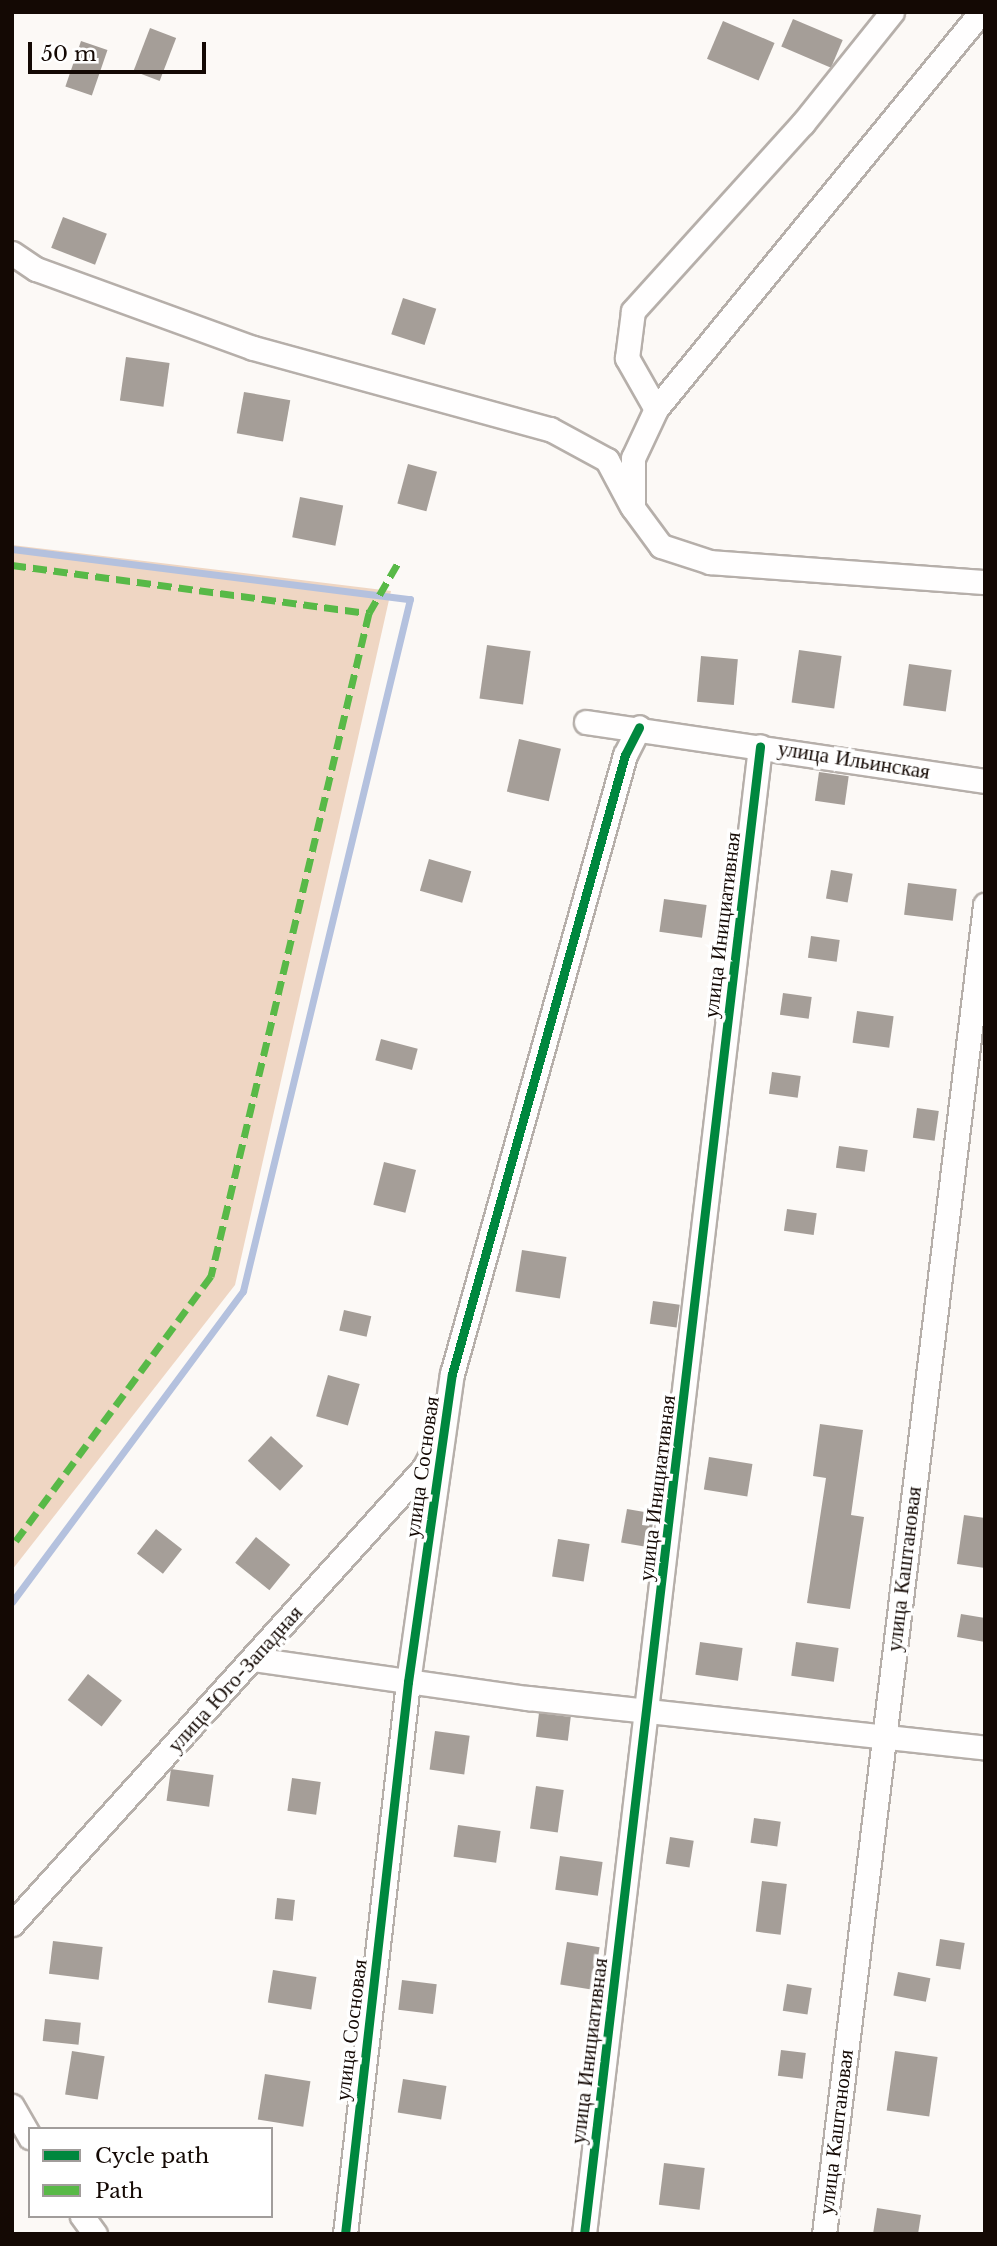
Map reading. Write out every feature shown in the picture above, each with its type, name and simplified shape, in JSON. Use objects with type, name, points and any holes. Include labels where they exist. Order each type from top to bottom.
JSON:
[{"type":"street","points":[[656,409],[627,358],[633,311],[803,123],[892,12]]},
{"type":"street","points":[[633,508],[633,458],[656,409],[981,12]]},
{"type":"street","points":[[12,253],[36,269],[253,348],[550,429],[607,460],[633,508],[661,547],[710,562],[985,582]]},
{"type":"street","name":"улица Ильинская","points":[[586,722],[639,727],[985,781]]},
{"type":"street","name":"улица Сосновая","points":[[345,2234],[408,1682],[452,1374],[625,755],[639,727]]},
{"type":"street","name":"улица Инициативная","points":[[584,2234],[649,1708],[760,746]]},
{"type":"street","name":"улица Каштановая","points":[[824,2234],[985,905]]},
{"type":"street","name":"улица Юго-Западная","points":[[12,1924],[424,1468],[446,1425]]},
{"type":"street","points":[[253,1659],[408,1682],[985,1748]]},
{"type":"street","points":[[83,2218],[95,2234]]},
{"type":"shaded area","points":[[12,545],[391,591],[235,1285],[12,1570]]},
{"type":"building","points":[[793,19],[843,40],[831,68],[781,47]]},
{"type":"building","points":[[723,21],[775,43],[759,81],[707,59]]},
{"type":"building","points":[[150,28],[176,38],[160,81],[134,71]]},
{"type":"building","points":[[81,41],[107,50],[92,96],[65,86]]},
{"type":"building","points":[[63,217],[107,234],[95,265],[51,248]]},
{"type":"building","points":[[403,298],[436,309],[425,345],[391,334]]},
{"type":"building","points":[[126,357],[170,363],[163,407],[120,401]]},
{"type":"building","points":[[244,392],[290,400],[283,442],[237,433]]},
{"type":"building","points":[[408,464],[437,472],[426,511],[397,504]]},
{"type":"building","points":[[300,497],[343,505],[335,546],[292,537]]},
{"type":"building","points":[[487,645],[531,651],[523,705],[479,698]]},
{"type":"building","points":[[799,650],[842,656],[834,708],[792,702]]},
{"type":"building","points":[[701,656],[738,659],[734,705],[697,702]]},
{"type":"building","points":[[909,664],[952,670],[946,712],[903,706]]},
{"type":"building","points":[[519,739],[561,749],[549,801],[507,792]]},
{"type":"building","points":[[819,772],[849,776],[845,805],[815,801]]},
{"type":"building","points":[[429,859],[471,871],[462,903],[420,891]]},
{"type":"building","points":[[831,870],[853,874],[848,902],[826,899]]},
{"type":"building","points":[[908,883],[957,889],[953,921],[904,915]]},
{"type":"building","points":[[664,899],[707,905],[702,938],[659,932]]},
{"type":"building","points":[[811,936],[840,940],[837,962],[808,958]]},
{"type":"building","points":[[783,993],[812,997],[809,1019],[780,1015]]},
{"type":"building","points":[[857,1011],[894,1016],[889,1048],[853,1043]]},
{"type":"building","points":[[381,1039],[418,1049],[412,1070],[375,1060]]},
{"type":"building","points":[[772,1072],[801,1076],[798,1098],[769,1094]]},
{"type":"building","points":[[917,1108],[939,1111],[935,1141],[913,1138]]},
{"type":"building","points":[[839,1146],[868,1150],[865,1172],[836,1168]]},
{"type":"building","points":[[384,1162],[416,1170],[405,1213],[373,1205]]},
{"type":"building","points":[[787,1209],[817,1213],[814,1235],[784,1231]]},
{"type":"building","points":[[522,1250],[566,1257],[560,1299],[515,1291]]},
{"type":"building","points":[[653,1301],[680,1305],[677,1328],[650,1324]]},
{"type":"building","points":[[344,1310],[371,1316],[367,1337],[339,1330]]},
{"type":"building","points":[[328,1375],[360,1384],[348,1425],[316,1416]]},
{"type":"building","points":[[820,1424],[863,1430],[851,1515],[864,1517],[850,1609],[807,1603],[826,1478],[813,1476]]},
{"type":"building","points":[[271,1436],[303,1466],[280,1491],[248,1461]]},
{"type":"building","points":[[709,1457],[752,1464],[747,1496],[704,1490]]},
{"type":"building","points":[[627,1509],[655,1514],[649,1547],[621,1542]]},
{"type":"building","points":[[964,1515],[985,1518],[985,1568],[957,1564]]},
{"type":"building","points":[[156,1529],[182,1549],[163,1574],[137,1553]]},
{"type":"building","points":[[256,1537],[290,1565],[269,1590],[235,1563]]},
{"type":"building","points":[[558,1539],[590,1544],[584,1582],[552,1577]]},
{"type":"building","points":[[961,1614],[985,1618],[985,1642],[957,1637]]},
{"type":"building","points":[[700,1642],[743,1648],[738,1681],[695,1675]]},
{"type":"building","points":[[796,1642],[839,1648],[834,1682],[791,1676]]},
{"type":"building","points":[[88,1674],[122,1700],[102,1726],[68,1700]]},
{"type":"building","points":[[539,1713],[571,1717],[568,1741],[536,1737]]},
{"type":"building","points":[[435,1731],[470,1736],[464,1774],[430,1770]]},
{"type":"building","points":[[171,1769],[214,1775],[209,1807],[167,1801]]},
{"type":"building","points":[[292,1778],[321,1782],[316,1815],[287,1811]]},
{"type":"building","points":[[536,1786],[564,1790],[558,1832],[530,1829]]},
{"type":"building","points":[[754,1818],[781,1822],[777,1847],[751,1843]]},
{"type":"building","points":[[458,1825],[501,1831],[496,1863],[454,1857]]},
{"type":"building","points":[[670,1837],[694,1841],[689,1867],[666,1864]]},
{"type":"building","points":[[560,1856],[603,1862],[598,1896],[555,1890]]},
{"type":"building","points":[[762,1881],[787,1884],[781,1935],[756,1932]]},
{"type":"building","points":[[277,1898],[295,1900],[293,1921],[275,1919]]},
{"type":"building","points":[[940,1939],[965,1943],[960,1970],[936,1966]]},
{"type":"building","points":[[53,1941],[103,1947],[99,1980],[49,1974]]},
{"type":"building","points":[[567,1942],[600,1947],[593,1990],[560,1984]]},
{"type":"building","points":[[273,1970],[316,1977],[311,2009],[268,2003]]},
{"type":"building","points":[[898,1972],[930,1978],[926,2002],[893,1996]]},
{"type":"building","points":[[402,1980],[437,1984],[433,2014],[398,2010]]},
{"type":"building","points":[[787,1984],[812,1988],[807,2015],[783,2011]]},
{"type":"building","points":[[45,2019],[81,2023],[79,2045],[43,2041]]},
{"type":"building","points":[[781,2050],[806,2053],[803,2079],[778,2076]]},
{"type":"building","points":[[72,2051],[105,2056],[98,2100],[65,2094]]},
{"type":"building","points":[[895,2051],[938,2057],[929,2116],[887,2110]]},
{"type":"building","points":[[265,2074],[310,2081],[303,2127],[258,2119]]},
{"type":"building","points":[[403,2079],[446,2086],[441,2119],[398,2113]]},
{"type":"building","points":[[664,2163],[705,2168],[700,2210],[659,2205]]},
{"type":"building","points":[[877,2208],[921,2215],[918,2234],[873,2234]]},
{"type":"waterway","points":[[12,549],[410,599],[243,1291],[12,1602]]},
{"type":"marked path","points":[[369,613],[398,563]]},
{"type":"marked path","points":[[12,565],[369,613],[211,1276],[12,1546]]},
{"type":"cycle path","points":[[345,2234],[408,1682],[452,1374],[625,755],[639,727]]},
{"type":"cycle path","points":[[584,2234],[760,746]]}]
